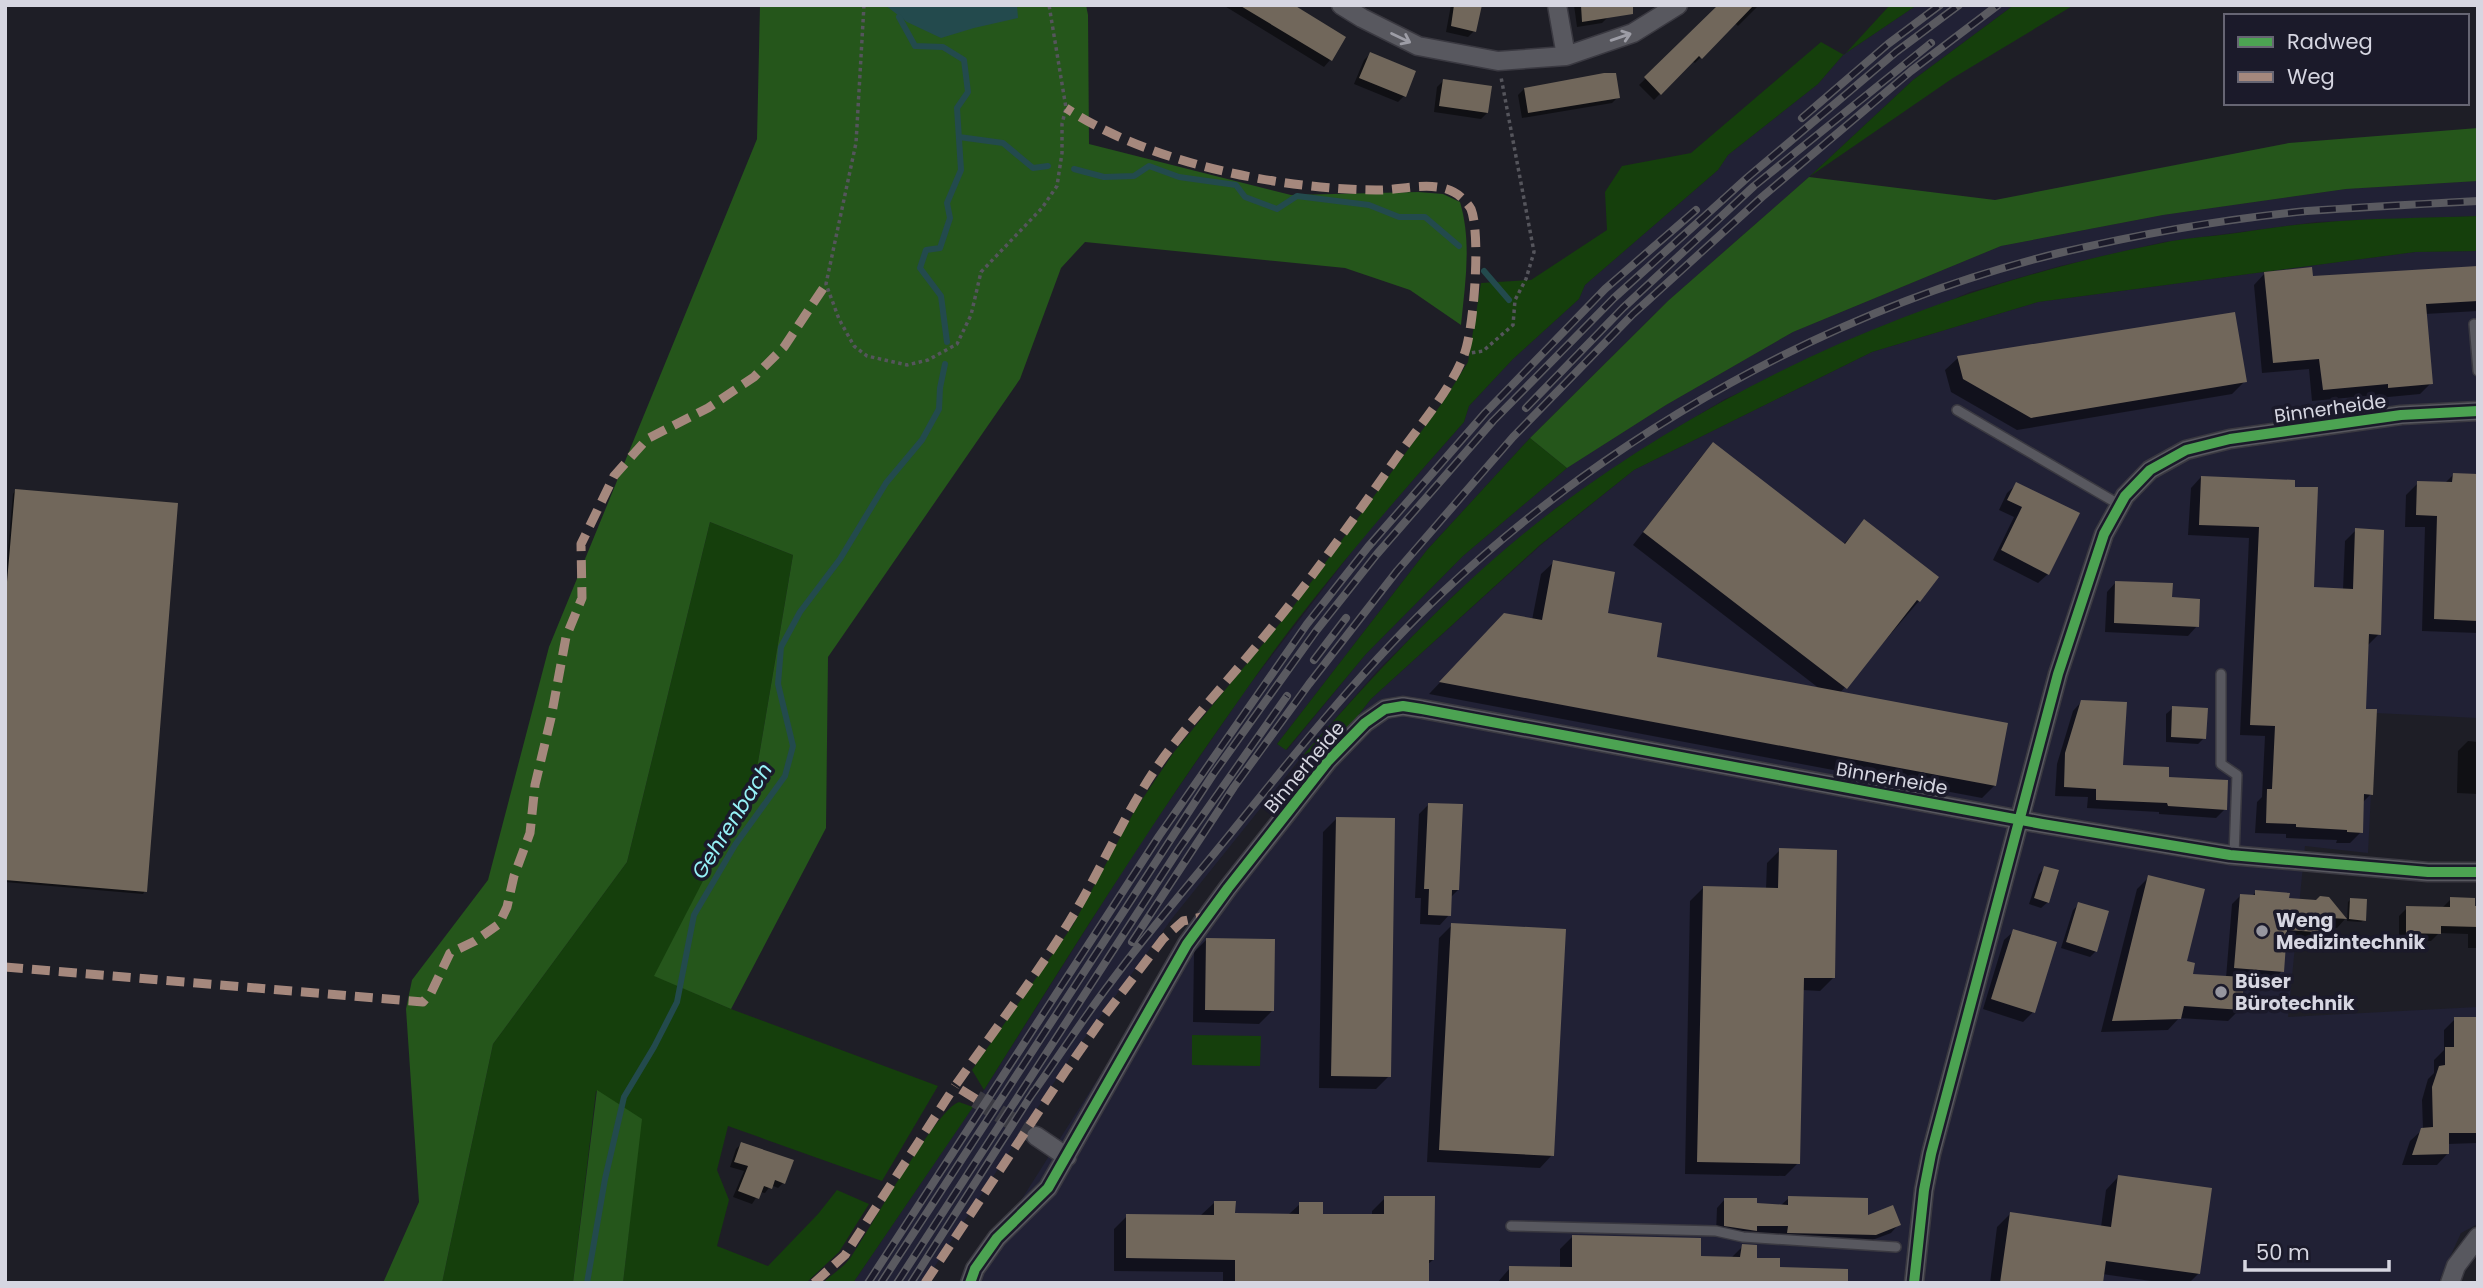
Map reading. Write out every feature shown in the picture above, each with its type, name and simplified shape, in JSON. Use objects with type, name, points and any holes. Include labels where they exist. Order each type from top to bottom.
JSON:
[{"type":"street","points":[[1341,5],[1418,46],[1498,61],[1566,56],[1633,33],[1678,5]]},
{"type":"street","points":[[1557,5],[1566,56]]},
{"type":"street","name":"Binnerheide","points":[[1914,1283],[1924,1190],[1931,1154],[2061,664],[2105,534],[2124,496],[2150,470],[2186,450],[2230,439],[2402,415],[2478,411]]},
{"type":"street","name":"Binnerheide","points":[[970,1283],[975,1269],[997,1238],[1048,1188],[1187,944],[1328,761],[1365,723],[1385,709],[1403,706],[1422,709],[2042,824],[2234,855],[2428,872],[2478,872]]},
{"type":"street","points":[[1037,1136],[1067,1157]]},
{"type":"street","points":[[2450,1283],[2456,1266],[2478,1237]]},
{"type":"lane","points":[[2474,324],[2478,371]]},
{"type":"lane","points":[[1957,410],[2120,505]]},
{"type":"lane","points":[[2221,674],[2221,764],[2237,775],[2234,855]]},
{"type":"lane","points":[[1511,1226],[1716,1231],[1743,1237],[1896,1247]]},
{"type":"path","points":[[864,5],[856,143],[826,285],[839,319],[854,346],[867,356],[907,365],[929,360],[957,344],[971,314],[981,272],[1042,208],[1057,186],[1062,153],[1062,124],[1066,108],[1049,5]]},
{"type":"path","points":[[1465,354],[1483,351],[1513,326],[1515,300],[1526,279],[1534,253],[1498,61]]},
{"type":"shaded area","points":[[885,5],[1017,5],[1018,18],[941,38],[907,22]]},
{"type":"shaded area","points":[[1917,5],[2014,5],[1913,80],[1809,177],[1669,300],[1530,438],[1427,550],[1277,744],[1287,750],[1366,654],[1463,556],[1567,468],[1666,405],[1793,332],[2001,246],[2163,215],[2346,189],[2478,181],[2478,216],[2316,222],[2164,242],[2060,266],[1970,292],[1725,399],[1656,441],[1555,509],[1455,594],[1378,670],[1300,759],[1174,916],[1070,1058],[924,1283],[853,1283],[984,1090],[1141,842],[1247,688],[1363,537],[1464,422],[1469,406],[1513,359],[1579,299],[1585,285],[1718,170],[1728,155],[1818,84],[1843,55]]},
{"type":"shaded area","points":[[2478,251],[2478,718],[2375,713],[2368,853],[2305,846],[2288,1017],[2478,1007],[2478,1224],[2461,1233],[2438,1283],[972,1283],[972,1278],[1195,925],[1371,699],[1541,545],[1634,470],[1872,352],[2038,302],[2415,252]]},
{"type":"green space","points":[[760,5],[1086,5],[1089,144],[1291,195],[1418,192],[1443,194],[1460,202],[1467,248],[1461,325],[1410,290],[1345,268],[1085,242],[1061,268],[1020,379],[828,657],[826,828],[731,1009],[654,976],[755,780],[793,555],[710,522],[627,862],[493,1044],[442,1283],[383,1283],[419,1202],[406,1009],[412,980],[488,880],[549,647],[757,139]]},
{"type":"green space","points":[[1890,5],[1917,5],[1846,53]]},
{"type":"green space","points":[[2014,5],[2074,5],[1953,78],[1809,177],[1913,80]]},
{"type":"green space","points":[[1821,42],[1843,55],[1818,84],[1728,155],[1718,170],[1585,285],[1579,299],[1513,359],[1469,406],[1464,422],[1324,586],[1246,690],[1145,838],[984,1090],[972,1070],[1073,925],[1135,810],[1174,752],[1290,611],[1445,399],[1468,362],[1481,283],[1531,280],[1607,230],[1605,192],[1622,166],[1691,153]]},
{"type":"green space","points":[[2478,128],[2478,181],[2346,189],[2163,215],[2001,246],[1793,332],[1666,405],[1567,468],[1530,438],[1669,300],[1809,177],[1995,200],[2289,143]]},
{"type":"green space","points":[[2478,216],[2478,251],[2415,252],[2038,302],[1872,352],[1634,470],[1540,545],[1371,699],[1316,769],[1300,759],[1422,627],[1520,537],[1624,461],[1695,417],[1768,377],[1921,311],[2000,284],[2081,261],[2170,241],[2305,224]]},
{"type":"green space","points":[[1530,438],[1567,468],[1463,556],[1366,654],[1286,750],[1277,744],[1427,550]]},
{"type":"green space","points":[[710,522],[793,555],[755,780],[655,976],[731,1009],[938,1086],[882,1181],[728,1126],[717,1170],[729,1200],[717,1246],[768,1266],[837,1190],[869,1204],[839,1252],[806,1283],[623,1283],[641,1119],[596,1091],[573,1283],[442,1283],[493,1044],[627,862]]},
{"type":"green space","points":[[1192,1035],[1261,1036],[1260,1066],[1192,1065]]},
{"type":"green space","points":[[597,1090],[642,1119],[623,1283],[573,1283]]},
{"type":"green space","points":[[959,1102],[973,1107],[853,1283],[823,1283],[851,1257],[935,1125]]},
{"type":"building","points":[[1239,5],[1294,5],[1346,37],[1332,61]]},
{"type":"building","points":[[1454,5],[1482,5],[1476,32],[1451,26]]},
{"type":"building","points":[[1581,5],[1633,5],[1633,14],[1582,22]]},
{"type":"building","points":[[1718,5],[1754,5],[1702,59],[1699,56],[1661,95],[1644,77]]},
{"type":"building","points":[[1370,52],[1416,71],[1406,97],[1359,78]]},
{"type":"building","points":[[1616,73],[1620,98],[1528,113],[1524,88]]},
{"type":"building","points":[[1443,79],[1492,86],[1488,113],[1439,106]]},
{"type":"building","points":[[2478,266],[2478,301],[2426,304],[2433,384],[2388,388],[2388,384],[2323,390],[2319,359],[2273,363],[2264,272],[2312,267],[2313,276]]},
{"type":"building","points":[[2235,312],[2247,382],[2031,418],[1963,379],[1957,356]]},
{"type":"building","points":[[1713,442],[1845,544],[1864,519],[1939,577],[1920,602],[1917,600],[1847,689],[1643,532]]},
{"type":"building","points":[[2453,473],[2478,474],[2478,621],[2434,619],[2437,516],[2416,515],[2417,481],[2452,482]]},
{"type":"building","points":[[2201,476],[2295,480],[2295,487],[2318,487],[2314,587],[2353,589],[2355,528],[2384,530],[2381,635],[2369,634],[2366,709],[2377,709],[2373,795],[2364,794],[2363,833],[2266,823],[2267,789],[2272,789],[2275,726],[2250,725],[2259,527],[2199,525]]},
{"type":"building","points":[[2016,482],[2080,513],[2049,575],[2001,550],[2022,507],[2007,500]]},
{"type":"building","points":[[15,489],[178,503],[147,892],[5,880],[5,605]]},
{"type":"building","points":[[1553,560],[1615,572],[1608,613],[1662,623],[1657,657],[2008,723],[1996,786],[1439,682],[1504,613],[1542,620]]},
{"type":"building","points":[[2115,581],[2173,583],[2172,597],[2200,599],[2199,627],[2114,623]]},
{"type":"building","points":[[2081,700],[2127,702],[2123,765],[2169,767],[2169,777],[2228,780],[2227,810],[2168,806],[2167,803],[2096,800],[2096,789],[2064,787],[2065,753]]},
{"type":"building","points":[[2172,706],[2208,708],[2206,739],[2171,737]]},
{"type":"building","points":[[1428,803],[1463,804],[1459,890],[1452,890],[1451,916],[1428,915],[1429,889],[1424,889]]},
{"type":"building","points":[[1336,817],[1395,818],[1391,1077],[1331,1076]]},
{"type":"building","points":[[1779,848],[1837,850],[1835,978],[1804,978],[1800,1164],[1697,1162],[1703,886],[1778,888]]},
{"type":"building","points":[[2044,866],[2059,870],[2049,903],[2034,898]]},
{"type":"building","points":[[2148,875],[2205,889],[2187,961],[2195,963],[2193,974],[2244,977],[2242,1010],[2184,1006],[2181,1019],[2112,1021]]},
{"type":"building","name":"Weng Medizintechnik","points":[[2255,890],[2290,893],[2289,898],[2316,900],[2320,896],[2329,897],[2347,919],[2331,918],[2330,933],[2287,930],[2284,972],[2234,968],[2240,894],[2255,895]]},
{"type":"building","points":[[2450,897],[2475,898],[2475,906],[2478,906],[2478,927],[2441,926],[2441,934],[2406,933],[2406,906],[2450,907]]},
{"type":"building","points":[[2350,898],[2367,899],[2366,921],[2349,919]]},
{"type":"building","points":[[2078,902],[2109,911],[2097,952],[2066,942]]},
{"type":"building","points":[[1451,923],[1566,929],[1554,1156],[1439,1150]]},
{"type":"building","points":[[2013,929],[2057,942],[2035,1013],[1991,999]]},
{"type":"building","points":[[1206,938],[1275,939],[1274,1011],[1205,1010]]},
{"type":"building","points":[[2454,1017],[2478,1017],[2478,1133],[2449,1133],[2449,1154],[2412,1155],[2421,1128],[2433,1127],[2432,1087],[2439,1066],[2445,1065],[2445,1047],[2454,1047]]},
{"type":"building","points":[[741,1142],[794,1160],[785,1184],[775,1180],[772,1189],[764,1186],[759,1199],[738,1191],[748,1166],[734,1162]]},
{"type":"building","points":[[2118,1175],[2212,1188],[2200,1274],[2106,1261],[2103,1283],[2000,1283],[2010,1212],[2111,1227]]},
{"type":"building","points":[[1384,1196],[1435,1196],[1434,1260],[1429,1260],[1429,1283],[1235,1283],[1235,1260],[1126,1258],[1126,1214],[1214,1215],[1214,1201],[1236,1201],[1235,1213],[1299,1214],[1299,1202],[1323,1202],[1323,1214],[1384,1214]]},
{"type":"building","points":[[1788,1196],[1868,1198],[1868,1215],[1893,1205],[1901,1225],[1876,1235],[1787,1233],[1788,1226],[1757,1226],[1757,1231],[1724,1226],[1724,1198],[1757,1198],[1757,1203],[1788,1205]]},
{"type":"building","points":[[1572,1235],[1701,1238],[1701,1256],[1740,1257],[1742,1244],[1757,1245],[1757,1258],[1780,1258],[1780,1267],[1848,1269],[1848,1283],[1509,1283],[1509,1266],[1572,1267]]},
{"type":"waterway","name":"Gehrenbach","points":[[899,17],[915,46],[943,47],[964,60],[968,92],[957,108],[961,170],[947,203],[950,218],[940,248],[926,250],[920,268],[941,296],[947,342]]},
{"type":"waterway","points":[[959,137],[1003,143],[1033,168],[1048,166]]},
{"type":"waterway","points":[[1074,169],[1104,177],[1134,176],[1149,166],[1179,177],[1236,185],[1245,197],[1277,209],[1297,196],[1369,205],[1399,217],[1425,217],[1459,246]]},
{"type":"waterway","points":[[1484,271],[1509,300]]},
{"type":"waterway","name":"Gehrenbach","points":[[587,1283],[605,1179],[624,1097],[677,1002],[694,915],[735,845],[785,776],[793,746],[778,684],[781,647],[800,612],[840,559],[886,483],[922,440],[939,409],[945,364]]},
{"type":"tunnel","points":[[976,1099],[1036,1136]]},
{"type":"railway","points":[[1802,118],[1888,44],[1940,5]]},
{"type":"railway","points":[[881,1283],[1214,773],[1316,631],[1377,554],[1493,421],[1614,298],[1748,177],[1896,52],[1959,5]]},
{"type":"railway","points":[[1132,942],[1234,787],[1309,684],[1397,571],[1513,437],[1633,314],[1762,197],[1911,71],[1998,5]]},
{"type":"railway","points":[[1526,408],[1623,308],[1754,186],[1931,43]]},
{"type":"railway","points":[[1028,1100],[1141,943],[1310,736],[1415,619],[1509,534],[1579,480],[1653,429],[1730,384],[1809,343],[1891,307],[1975,277],[2059,253],[2182,228],[2276,214],[2478,201]]},
{"type":"railway","points":[[868,1283],[1159,836],[1307,624],[1368,547],[1485,413],[1605,289],[1696,210]]},
{"type":"railway","points":[[1314,660],[1346,618]]},
{"type":"railway","points":[[897,1283],[1179,849],[1287,696]]},
{"type":"railway","points":[[911,1283],[1034,1091]]},
{"type":"marked path","points":[[976,1099],[955,1086],[1056,943],[1158,766],[1298,595],[1442,396],[1464,355],[1473,304],[1476,260],[1474,221],[1469,206],[1453,192],[1443,188],[1420,186],[1386,190],[1338,188],[1257,178],[1215,169],[1136,144],[1066,108]]},
{"type":"marked path","points":[[5,967],[423,1002],[431,993],[450,953],[475,941],[499,924],[507,907],[514,876],[530,833],[535,785],[566,637],[582,598],[581,544],[614,476],[647,439],[708,408],[754,377],[784,347],[826,284]]},
{"type":"marked path","points":[[925,1283],[1065,1072],[1163,939],[1183,921],[1207,916]]},
{"type":"marked path","points":[[814,1283],[845,1255],[955,1086]]},
{"type":"cycle path","points":[[1914,1283],[1924,1190],[1931,1154],[2058,674],[2104,534],[2125,496],[2150,470],[2186,450],[2230,439],[2401,415],[2478,411]]},
{"type":"cycle path","points":[[970,1283],[975,1269],[997,1238],[1048,1188],[1187,944],[1328,761],[1365,723],[1385,709],[1403,706],[1422,709],[2042,824],[2230,855],[2428,872],[2478,872]]},
{"type":"place","name":"Weng Medizintechnik","points":[[2262,931]]},
{"type":"place","name":"Büser Bürotechnik","points":[[2221,992]]}]
